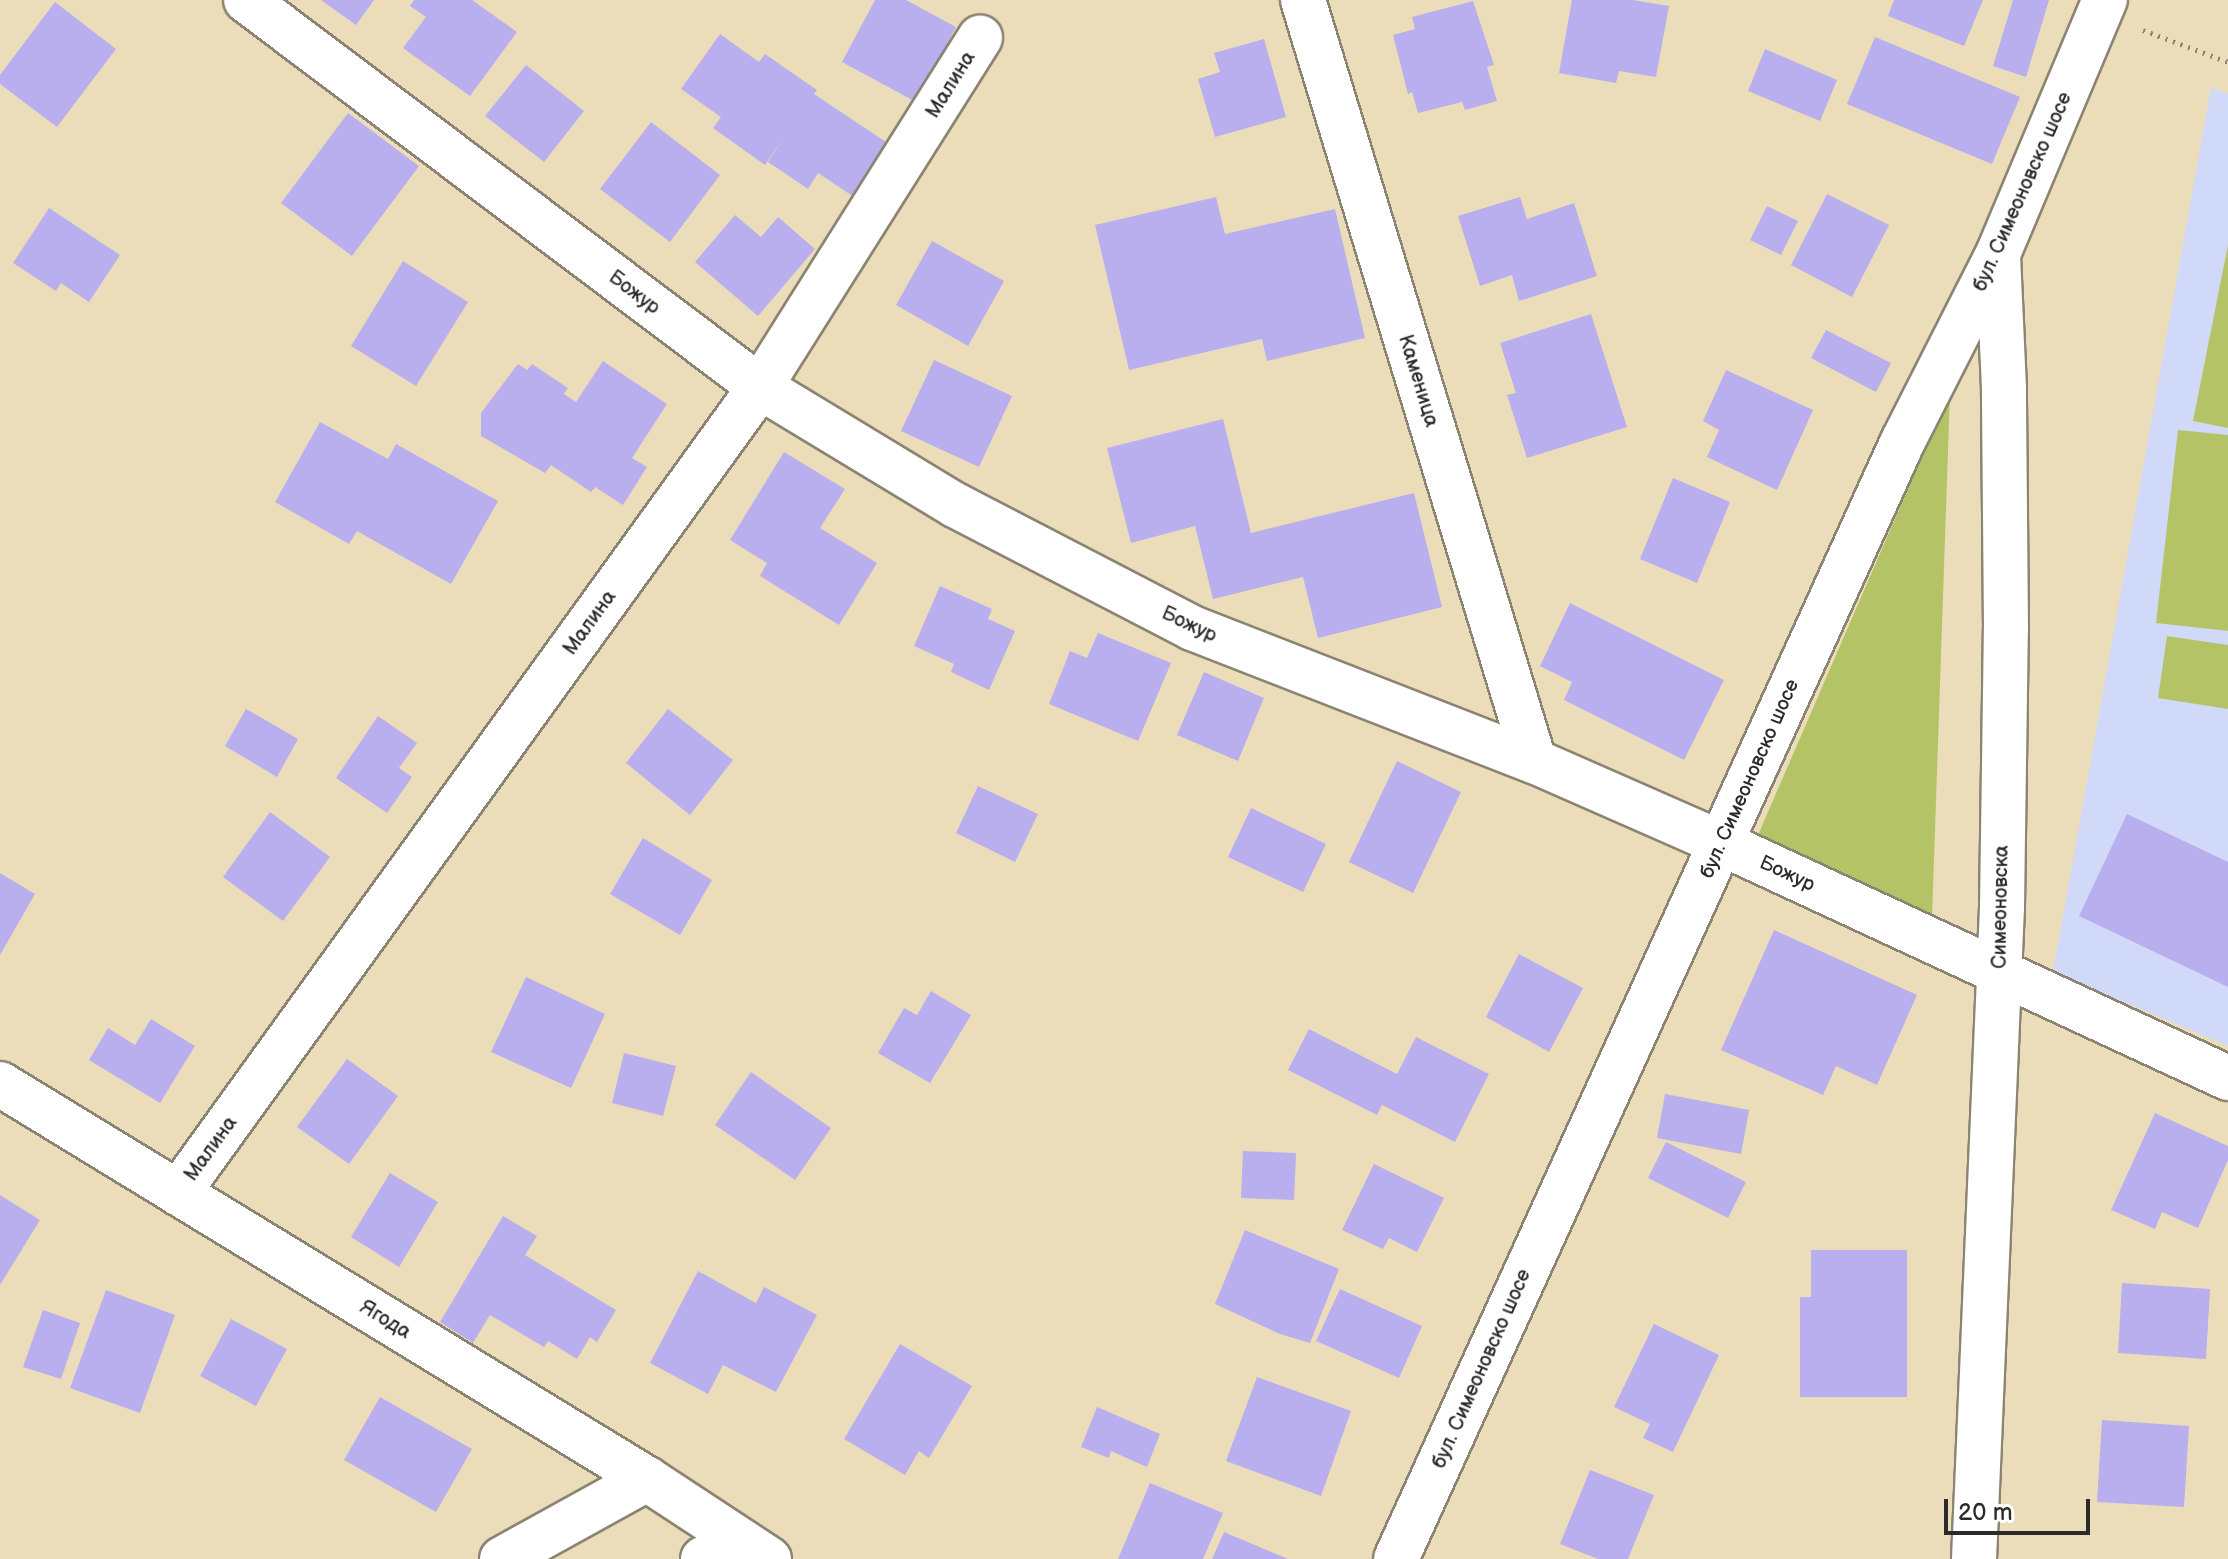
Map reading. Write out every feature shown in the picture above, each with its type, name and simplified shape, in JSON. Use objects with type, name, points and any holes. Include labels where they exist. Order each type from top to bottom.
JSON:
[{"type":"street","name":"Божур","points":[[246,0],[760,387],[955,505],[1192,628],[1534,761],[1721,843],[2228,1078]]},
{"type":"street","name":"Каменица","points":[[1303,0],[1534,761]]},
{"type":"street","name":"бул. Симеоновско шосе","points":[[1396,1559],[1903,441],[1998,254],[2103,7]]},
{"type":"street","name":"Малина","points":[[178,1193],[760,387],[980,38]]},
{"type":"street","name":"Симеоновска","points":[[1974,1559],[2000,971],[2006,629],[2004,388],[1998,254]]},
{"type":"street","name":"Ягода","points":[[0,1084],[647,1479],[737,1553]]},
{"type":"street","points":[[502,1559],[647,1479]]},
{"type":"path","points":[[2103,7],[2228,62]]},
{"type":"shaded area","points":[[2211,87],[2228,94],[2228,1046],[2053,972]]},
{"type":"green space","points":[[2228,245],[2228,428],[2193,421]]},
{"type":"green space","points":[[1950,392],[1932,918],[1755,842]]},
{"type":"green space","points":[[2178,430],[2228,435],[2228,631],[2156,623]]},
{"type":"green space","points":[[2167,636],[2228,645],[2228,709],[2158,698]]},
{"type":"building","points":[[321,0],[374,0],[356,25]]},
{"type":"building","points":[[414,0],[472,0],[517,32],[470,96],[403,48],[426,17],[410,6]]},
{"type":"building","points":[[875,0],[906,0],[956,27],[916,102],[842,62]]},
{"type":"building","points":[[1572,0],[1633,0],[1669,6],[1656,77],[1619,71],[1616,83],[1559,73]]},
{"type":"building","points":[[1894,0],[1983,0],[1964,46],[1888,16]]},
{"type":"building","points":[[2013,0],[2049,0],[2026,77],[1993,66]]},
{"type":"building","points":[[1473,1],[1494,65],[1487,67],[1497,101],[1465,110],[1462,102],[1418,113],[1412,92],[1408,94],[1393,35],[1415,29],[1412,17]]},
{"type":"building","points":[[55,2],[116,49],[57,127],[0,84],[0,75]]},
{"type":"building","points":[[720,34],[759,62],[765,54],[817,90],[814,94],[895,148],[860,201],[818,173],[808,189],[768,162],[785,136],[765,165],[713,128],[721,117],[681,89]]},
{"type":"building","points":[[1875,37],[2020,97],[1992,164],[1847,104]]},
{"type":"building","points":[[1264,39],[1286,117],[1215,137],[1198,79],[1220,72],[1214,53]]},
{"type":"building","points":[[1765,49],[1837,80],[1820,121],[1748,91]]},
{"type":"building","points":[[526,65],[584,111],[544,162],[485,116]]},
{"type":"building","points":[[348,113],[419,166],[352,256],[281,203]]},
{"type":"building","points":[[651,122],[720,175],[670,242],[600,189]]},
{"type":"building","points":[[1827,194],[1889,225],[1852,297],[1791,265]]},
{"type":"building","points":[[1216,197],[1225,234],[1335,209],[1365,338],[1267,361],[1262,339],[1129,370],[1095,225]]},
{"type":"building","points":[[1520,197],[1527,219],[1574,203],[1597,276],[1519,301],[1512,275],[1480,286],[1458,216]]},
{"type":"building","points":[[1767,206],[1798,221],[1781,255],[1750,240]]},
{"type":"building","points":[[49,208],[120,255],[89,302],[61,283],[56,291],[13,263]]},
{"type":"building","points":[[735,215],[761,237],[778,217],[815,249],[758,316],[695,262]]},
{"type":"building","points":[[932,241],[1004,281],[968,346],[896,305]]},
{"type":"building","points":[[403,261],[468,302],[416,386],[351,346]]},
{"type":"building","points":[[1591,314],[1627,427],[1527,458],[1507,395],[1516,393],[1500,343]]},
{"type":"building","points":[[1826,330],[1891,363],[1876,392],[1811,358]]},
{"type":"building","points":[[934,360],[1012,396],[979,467],[901,431]]},
{"type":"building","points":[[603,361],[667,404],[632,458],[647,467],[623,505],[595,487],[591,492],[551,465],[545,473],[481,436],[481,413],[518,364],[527,370],[532,364],[568,388],[564,394],[576,402]]},
{"type":"building","points":[[1726,370],[1813,410],[1777,490],[1707,457],[1719,430],[1703,421]]},
{"type":"building","points":[[1223,419],[1251,533],[1414,493],[1442,607],[1318,638],[1303,577],[1213,599],[1195,526],[1131,543],[1107,448]]},
{"type":"building","points":[[320,422],[388,459],[396,444],[498,501],[451,584],[357,531],[349,544],[275,502]]},
{"type":"building","points":[[784,452],[845,489],[820,528],[877,563],[839,625],[760,576],[767,563],[730,540]]},
{"type":"building","points":[[1673,478],[1730,502],[1697,583],[1640,559]]},
{"type":"building","points":[[940,586],[992,609],[988,619],[1015,631],[989,690],[951,672],[954,664],[914,646]]},
{"type":"building","points":[[1570,603],[1724,680],[1684,760],[1564,700],[1572,682],[1540,666]]},
{"type":"building","points":[[1098,633],[1171,663],[1138,741],[1049,704],[1070,651],[1087,658]]},
{"type":"building","points":[[1204,672],[1264,698],[1238,761],[1177,735]]},
{"type":"building","points":[[246,709],[298,739],[277,777],[225,746]]},
{"type":"building","points":[[668,709],[733,760],[690,815],[626,763]]},
{"type":"building","points":[[378,716],[417,743],[399,768],[412,777],[387,813],[336,778]]},
{"type":"building","points":[[1397,761],[1461,792],[1413,893],[1349,862]]},
{"type":"building","points":[[978,786],[1038,814],[1015,862],[956,833]]},
{"type":"building","points":[[1251,808],[1326,844],[1303,892],[1228,857]]},
{"type":"building","points":[[270,812],[330,857],[283,921],[223,877]]},
{"type":"building","points":[[2127,814],[2228,862],[2228,987],[2079,916]]},
{"type":"building","points":[[643,838],[712,880],[680,935],[610,894]]},
{"type":"building","points":[[0,873],[35,894],[0,955]]},
{"type":"building","points":[[1774,930],[1917,995],[1877,1085],[1836,1066],[1823,1095],[1721,1050]]},
{"type":"building","points":[[1519,954],[1583,988],[1549,1052],[1486,1017]]},
{"type":"building","points":[[526,977],[605,1014],[571,1088],[491,1052]]},
{"type":"building","points":[[931,991],[971,1015],[930,1083],[878,1053],[904,1008],[917,1015]]},
{"type":"building","points":[[151,1019],[195,1046],[160,1103],[89,1060],[108,1028],[135,1045]]},
{"type":"building","points":[[1309,1029],[1397,1074],[1416,1037],[1489,1074],[1455,1142],[1382,1105],[1377,1115],[1288,1070]]},
{"type":"building","points":[[624,1053],[676,1066],[663,1116],[612,1103]]},
{"type":"building","points":[[347,1059],[398,1096],[349,1164],[297,1127]]},
{"type":"building","points":[[751,1072],[831,1128],[795,1180],[715,1125]]},
{"type":"building","points":[[1665,1094],[1749,1110],[1741,1154],[1657,1138]]},
{"type":"building","points":[[2155,1113],[2228,1146],[2228,1160],[2198,1228],[2162,1212],[2155,1229],[2111,1210]]},
{"type":"building","points":[[1666,1142],[1746,1182],[1728,1218],[1648,1178]]},
{"type":"building","points":[[1243,1151],[1296,1153],[1294,1200],[1241,1198]]},
{"type":"building","points":[[1374,1164],[1444,1198],[1417,1252],[1389,1238],[1383,1249],[1342,1230]]},
{"type":"building","points":[[390,1173],[438,1202],[399,1267],[351,1237]]},
{"type":"building","points":[[0,1195],[40,1220],[0,1285]]},
{"type":"building","points":[[503,1216],[537,1236],[525,1255],[616,1310],[597,1342],[590,1337],[577,1359],[548,1341],[544,1347],[490,1315],[473,1343],[440,1322]]},
{"type":"building","points":[[1245,1230],[1339,1269],[1310,1343],[1280,1334],[1215,1304]]},
{"type":"building","points":[[1811,1250],[1907,1250],[1907,1397],[1800,1397],[1800,1297],[1811,1297]]},
{"type":"building","points":[[698,1271],[756,1303],[764,1287],[817,1315],[776,1392],[723,1365],[708,1394],[650,1363]]},
{"type":"building","points":[[2122,1283],[2210,1289],[2206,1359],[2118,1353]]},
{"type":"building","points":[[1340,1289],[1422,1326],[1399,1378],[1316,1341]]},
{"type":"building","points":[[106,1290],[175,1315],[140,1413],[70,1388]]},
{"type":"building","points":[[43,1310],[80,1323],[61,1379],[23,1367]]},
{"type":"building","points":[[231,1319],[287,1349],[256,1406],[200,1376]]},
{"type":"building","points":[[1654,1324],[1719,1355],[1673,1452],[1643,1438],[1650,1424],[1614,1407]]},
{"type":"building","points":[[900,1344],[972,1386],[929,1458],[919,1451],[905,1475],[844,1439]]},
{"type":"building","points":[[1257,1377],[1351,1411],[1321,1496],[1226,1461]]},
{"type":"building","points":[[380,1397],[472,1449],[436,1512],[344,1460]]},
{"type":"building","points":[[1097,1407],[1160,1434],[1147,1467],[1111,1451],[1109,1458],[1081,1447]]},
{"type":"building","points":[[2102,1420],[2189,1426],[2184,1507],[2097,1502]]},
{"type":"building","points":[[1590,1470],[1654,1495],[1628,1559],[1598,1559],[1560,1544]]},
{"type":"building","points":[[1150,1483],[1223,1513],[1203,1559],[1118,1559]]},
{"type":"building","points":[[1224,1532],[1288,1559],[1212,1559]]}]
